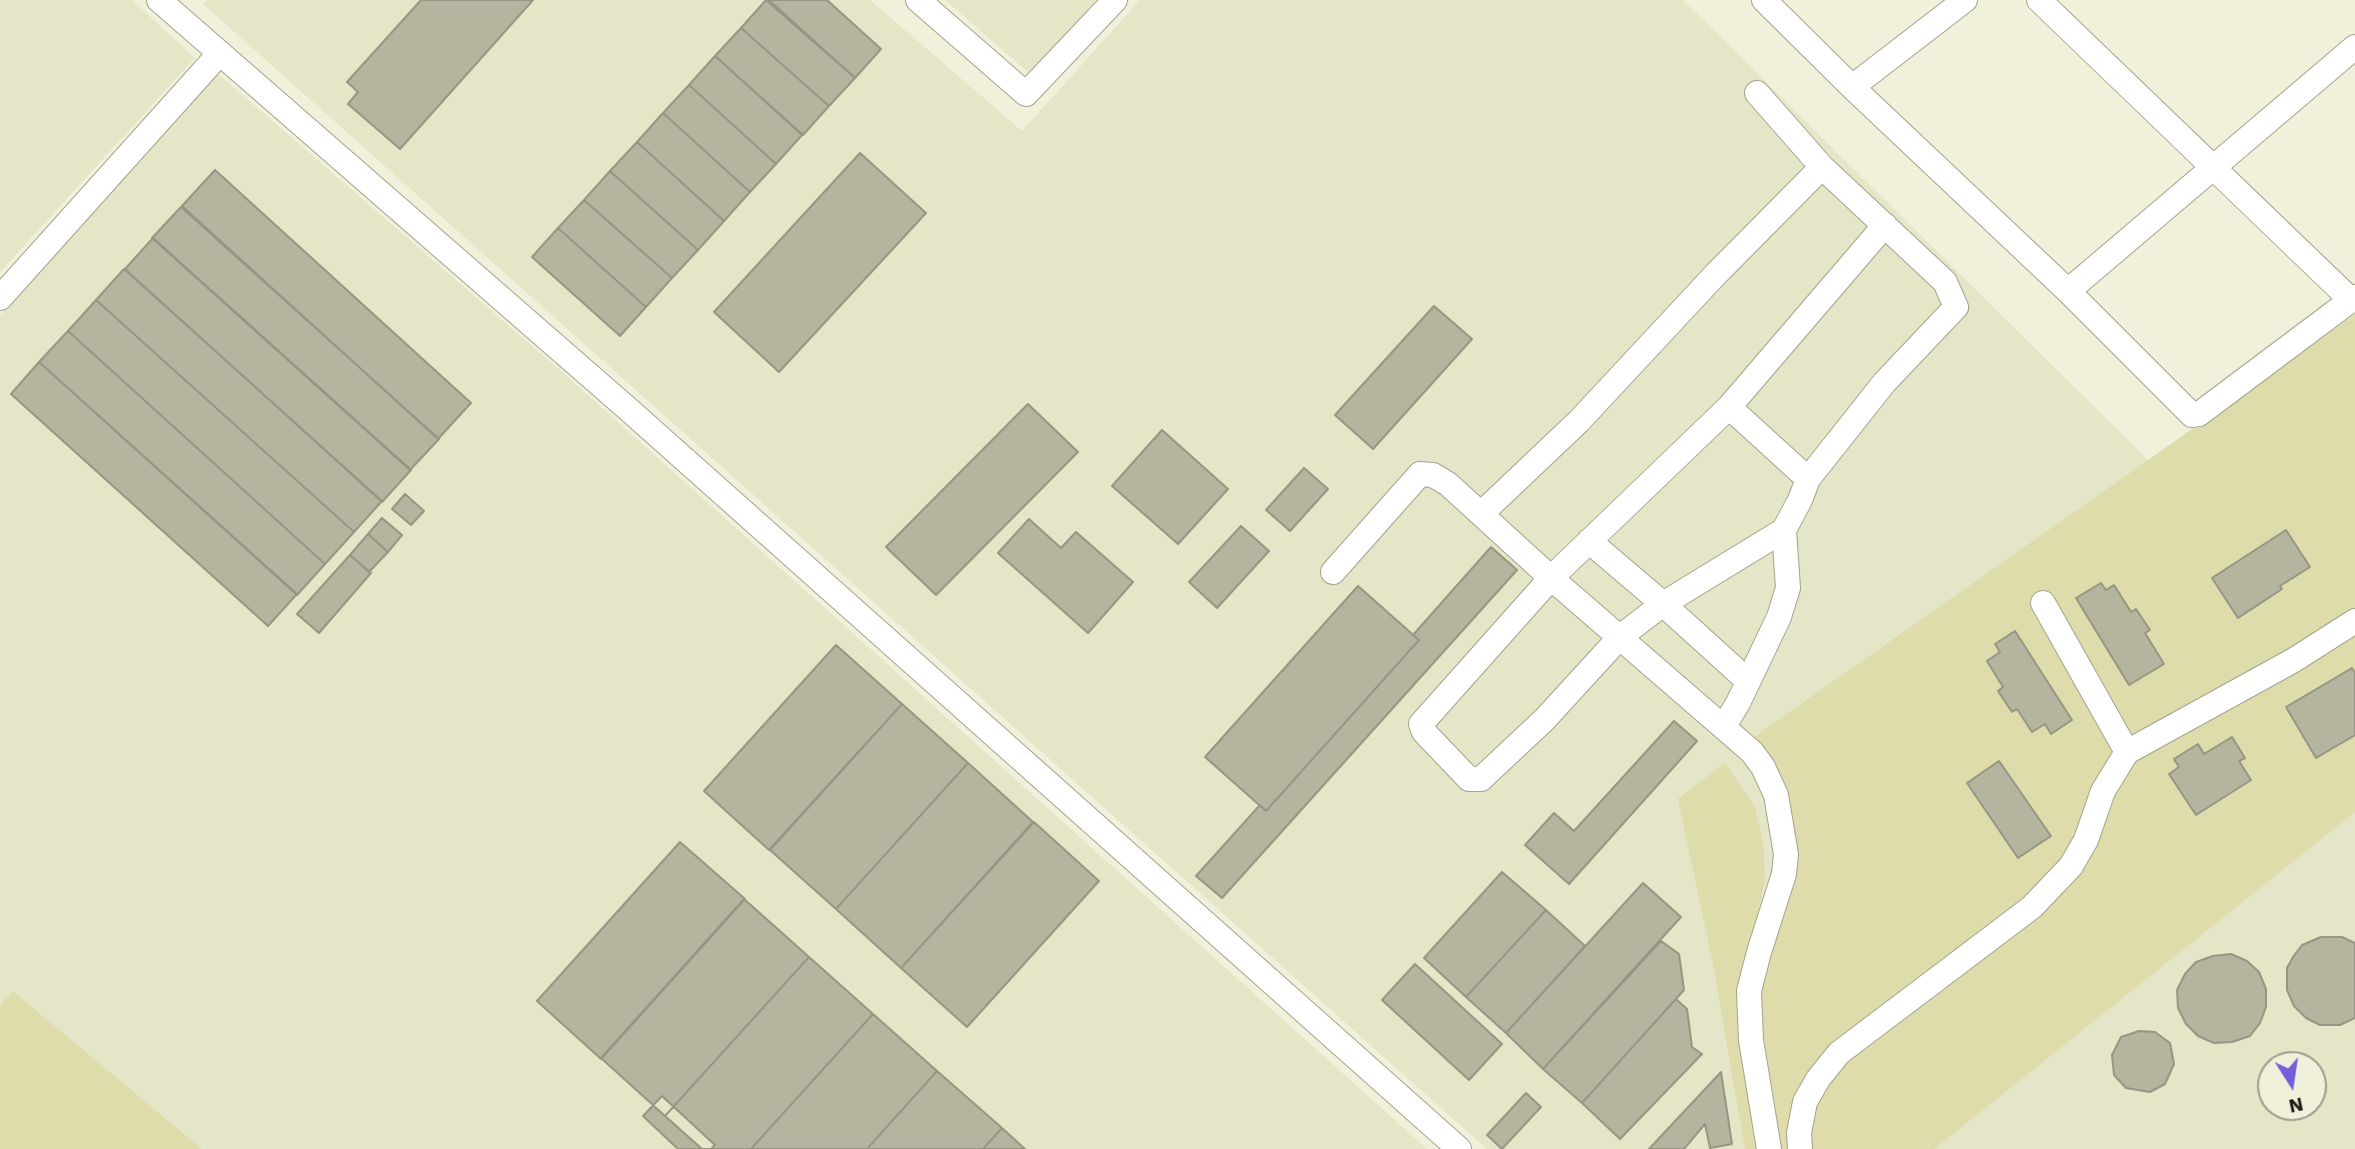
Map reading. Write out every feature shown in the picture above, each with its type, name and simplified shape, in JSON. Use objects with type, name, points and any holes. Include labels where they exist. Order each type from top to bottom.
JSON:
[{"type":"street","points":[[918,0],[1026,94],[1115,0]]},
{"type":"street","points":[[1764,0],[2068,291],[2192,415],[2200,414],[2353,299],[2039,0]]},
{"type":"street","points":[[1853,87],[1965,0]]},
{"type":"street","points":[[173,5],[220,53],[628,409],[1460,1149]]},
{"type":"street","points":[[2068,291],[2355,47]]},
{"type":"street","points":[[0,298],[220,53]]},
{"type":"street","points":[[1724,726],[1779,617],[1788,588],[1784,530],[1808,479],[1884,383],[1956,307],[1945,282],[1822,167],[1757,93]]},
{"type":"street","points":[[1481,514],[1579,421],[1715,275],[1822,167]]},
{"type":"street","points":[[1784,530],[1663,604],[1620,637],[1545,719],[1481,779],[1469,779],[1424,733],[1421,724],[1551,578],[1729,407],[1885,225]]},
{"type":"street","points":[[1729,407],[1808,479]]},
{"type":"street","points":[[1333,572],[1420,474],[1433,475],[1448,484],[1551,578],[1724,726],[1763,766],[1776,795],[1786,854],[1784,874],[1749,990],[1751,1040],[1769,1149]]},
{"type":"street","points":[[1589,541],[1748,681]]},
{"type":"street","points":[[2043,603],[2127,752]]},
{"type":"street","points":[[1800,1149],[1799,1133],[1805,1102],[1818,1079],[1839,1053],[2032,907],[2071,866],[2086,840],[2103,791],[2127,752],[2294,660],[2355,621]]},
{"type":"shaded area","points":[[0,0],[132,0],[195,58],[0,272]]},
{"type":"shaded area","points":[[207,0],[870,0],[1022,131],[1140,0],[1683,0],[2148,460],[2355,313],[2355,1149],[1487,1149],[203,4]]},
{"type":"shaded area","points":[[945,0],[1097,0],[1029,73]]},
{"type":"shaded area","points":[[217,73],[562,372],[1427,1149],[202,1149],[14,992],[0,1006],[0,315]]},
{"type":"green space","points":[[2355,315],[2355,812],[1934,1149],[1774,1149],[1757,996],[1784,887],[1751,739]]},
{"type":"green space","points":[[1725,763],[1755,807],[1763,842],[1765,878],[1755,929],[1741,1048],[1756,1149],[1745,1149],[1713,964],[1678,799]]},
{"type":"green space","points":[[13,991],[202,1149],[0,1149],[0,1006]]},
{"type":"building","points":[[421,0],[533,0],[400,149],[348,104],[358,92],[347,82]]},
{"type":"building","points":[[766,0],[855,78],[829,106],[741,28]]},
{"type":"building","points":[[769,0],[827,0],[881,49],[855,78]]},
{"type":"building","points":[[741,28],[829,106],[803,135],[715,56]]},
{"type":"building","points":[[715,56],[802,135],[776,164],[689,85]]},
{"type":"building","points":[[689,85],[776,164],[750,192],[663,113]]},
{"type":"building","points":[[663,113],[750,192],[724,221],[637,142]]},
{"type":"building","points":[[637,142],[724,221],[698,250],[610,171]]},
{"type":"building","points":[[860,153],[926,213],[779,372],[714,312]]},
{"type":"building","points":[[215,170],[471,403],[438,439],[182,206]]},
{"type":"building","points":[[610,171],[698,250],[672,278],[584,200]]},
{"type":"building","points":[[584,200],[672,278],[646,307],[558,228]]},
{"type":"building","points":[[181,207],[439,439],[410,470],[152,238]]},
{"type":"building","points":[[558,228],[646,307],[620,336],[532,257]]},
{"type":"building","points":[[153,238],[411,470],[382,502],[125,269]]},
{"type":"building","points":[[124,269],[382,501],[354,532],[96,300]]},
{"type":"building","points":[[96,300],[354,532],[325,564],[68,331]]},
{"type":"building","points":[[1434,306],[1472,339],[1373,449],[1335,415]]},
{"type":"building","points":[[68,331],[325,564],[297,595],[39,362]]},
{"type":"building","points":[[39,362],[297,594],[268,626],[11,394]]},
{"type":"building","points":[[1028,404],[1078,452],[936,595],[886,547]]},
{"type":"building","points":[[1162,430],[1228,489],[1178,544],[1112,486]]},
{"type":"building","points":[[1304,468],[1328,489],[1290,531],[1266,510]]},
{"type":"building","points":[[405,494],[424,511],[411,525],[392,509]]},
{"type":"building","points":[[382,518],[402,535],[388,552],[368,534]]},
{"type":"building","points":[[1029,519],[1061,548],[1076,532],[1133,582],[1088,633],[998,553]]},
{"type":"building","points":[[1241,526],[1269,551],[1217,608],[1189,582]]},
{"type":"building","points":[[2286,530],[2310,567],[2238,618],[2212,578]]},
{"type":"building","points":[[368,534],[388,552],[369,572],[350,555]]},
{"type":"building","points":[[1491,547],[1517,570],[1222,898],[1196,876],[1260,805],[1266,811],[1419,640],[1413,635]]},
{"type":"building","points":[[350,555],[371,573],[319,633],[297,614]]},
{"type":"building","points":[[2101,583],[2106,590],[2114,585],[2131,612],[2136,609],[2150,630],[2145,633],[2164,664],[2129,685],[2076,598]]},
{"type":"building","points":[[1358,586],[1419,640],[1266,811],[1205,757]]},
{"type":"building","points":[[2015,631],[2072,720],[2051,734],[2045,724],[2032,732],[2017,709],[2012,712],[1998,691],[2003,687],[1987,661],[2000,652],[1995,644]]},
{"type":"building","points":[[836,645],[902,704],[769,850],[704,791]]},
{"type":"building","points":[[2352,668],[2355,673],[2355,735],[2316,758],[2286,707]]},
{"type":"building","points":[[902,704],[968,763],[836,909],[770,850]]},
{"type":"building","points":[[1674,721],[1697,741],[1569,884],[1525,845],[1554,813],[1574,831]]},
{"type":"building","points":[[2232,737],[2245,758],[2239,761],[2251,780],[2196,815],[2169,774],[2179,767],[2174,759],[2198,744],[2204,754]]},
{"type":"building","points":[[1999,761],[2051,836],[2018,858],[1967,783]]},
{"type":"building","points":[[968,763],[1033,822],[901,968],[836,909]]},
{"type":"building","points":[[1034,822],[1099,881],[967,1027],[901,968]]},
{"type":"building","points":[[680,842],[745,899],[601,1059],[537,1001]]},
{"type":"building","points":[[1502,872],[1546,910],[1466,997],[1424,958]]},
{"type":"building","points":[[1643,883],[1681,917],[1543,1069],[1506,1033]]},
{"type":"building","points":[[744,899],[809,957],[665,1116],[601,1058]]},
{"type":"building","points":[[1546,910],[1585,946],[1506,1033],[1466,997]]},
{"type":"building","points":[[2321,937],[2342,937],[2355,943],[2355,1018],[2340,1025],[2320,1025],[2306,1018],[2294,1006],[2287,990],[2287,968],[2293,957],[2302,945]]},
{"type":"building","points":[[1661,941],[1679,954],[1684,990],[1582,1103],[1543,1069]]},
{"type":"building","points":[[2231,954],[2247,961],[2259,972],[2266,989],[2266,1007],[2260,1023],[2250,1036],[2232,1042],[2214,1043],[2198,1036],[2186,1024],[2178,1008],[2177,990],[2185,974],[2196,962]]},
{"type":"building","points":[[809,957],[873,1014],[751,1149],[702,1149],[665,1116]]},
{"type":"building","points":[[1415,964],[1502,1044],[1469,1080],[1382,1000]]},
{"type":"building","points":[[1676,999],[1687,1009],[1692,1047],[1702,1054],[1620,1139],[1582,1103]]},
{"type":"building","points":[[873,1014],[937,1071],[867,1149],[751,1149]]},
{"type":"building","points":[[2139,1031],[2155,1032],[2170,1043],[2174,1064],[2165,1084],[2150,1092],[2126,1088],[2114,1075],[2112,1055],[2121,1037]]},
{"type":"building","points":[[937,1071],[1002,1128],[983,1149],[867,1149]]},
{"type":"building","points":[[1721,1072],[1732,1144],[1710,1148],[1705,1124],[1684,1149],[1649,1149]]},
{"type":"building","points":[[1526,1093],[1541,1107],[1502,1149],[1487,1135]]},
{"type":"building","points":[[662,1096],[715,1145],[711,1149],[678,1149],[643,1116]]},
{"type":"building","points":[[1002,1128],[1025,1149],[983,1149]]}]
